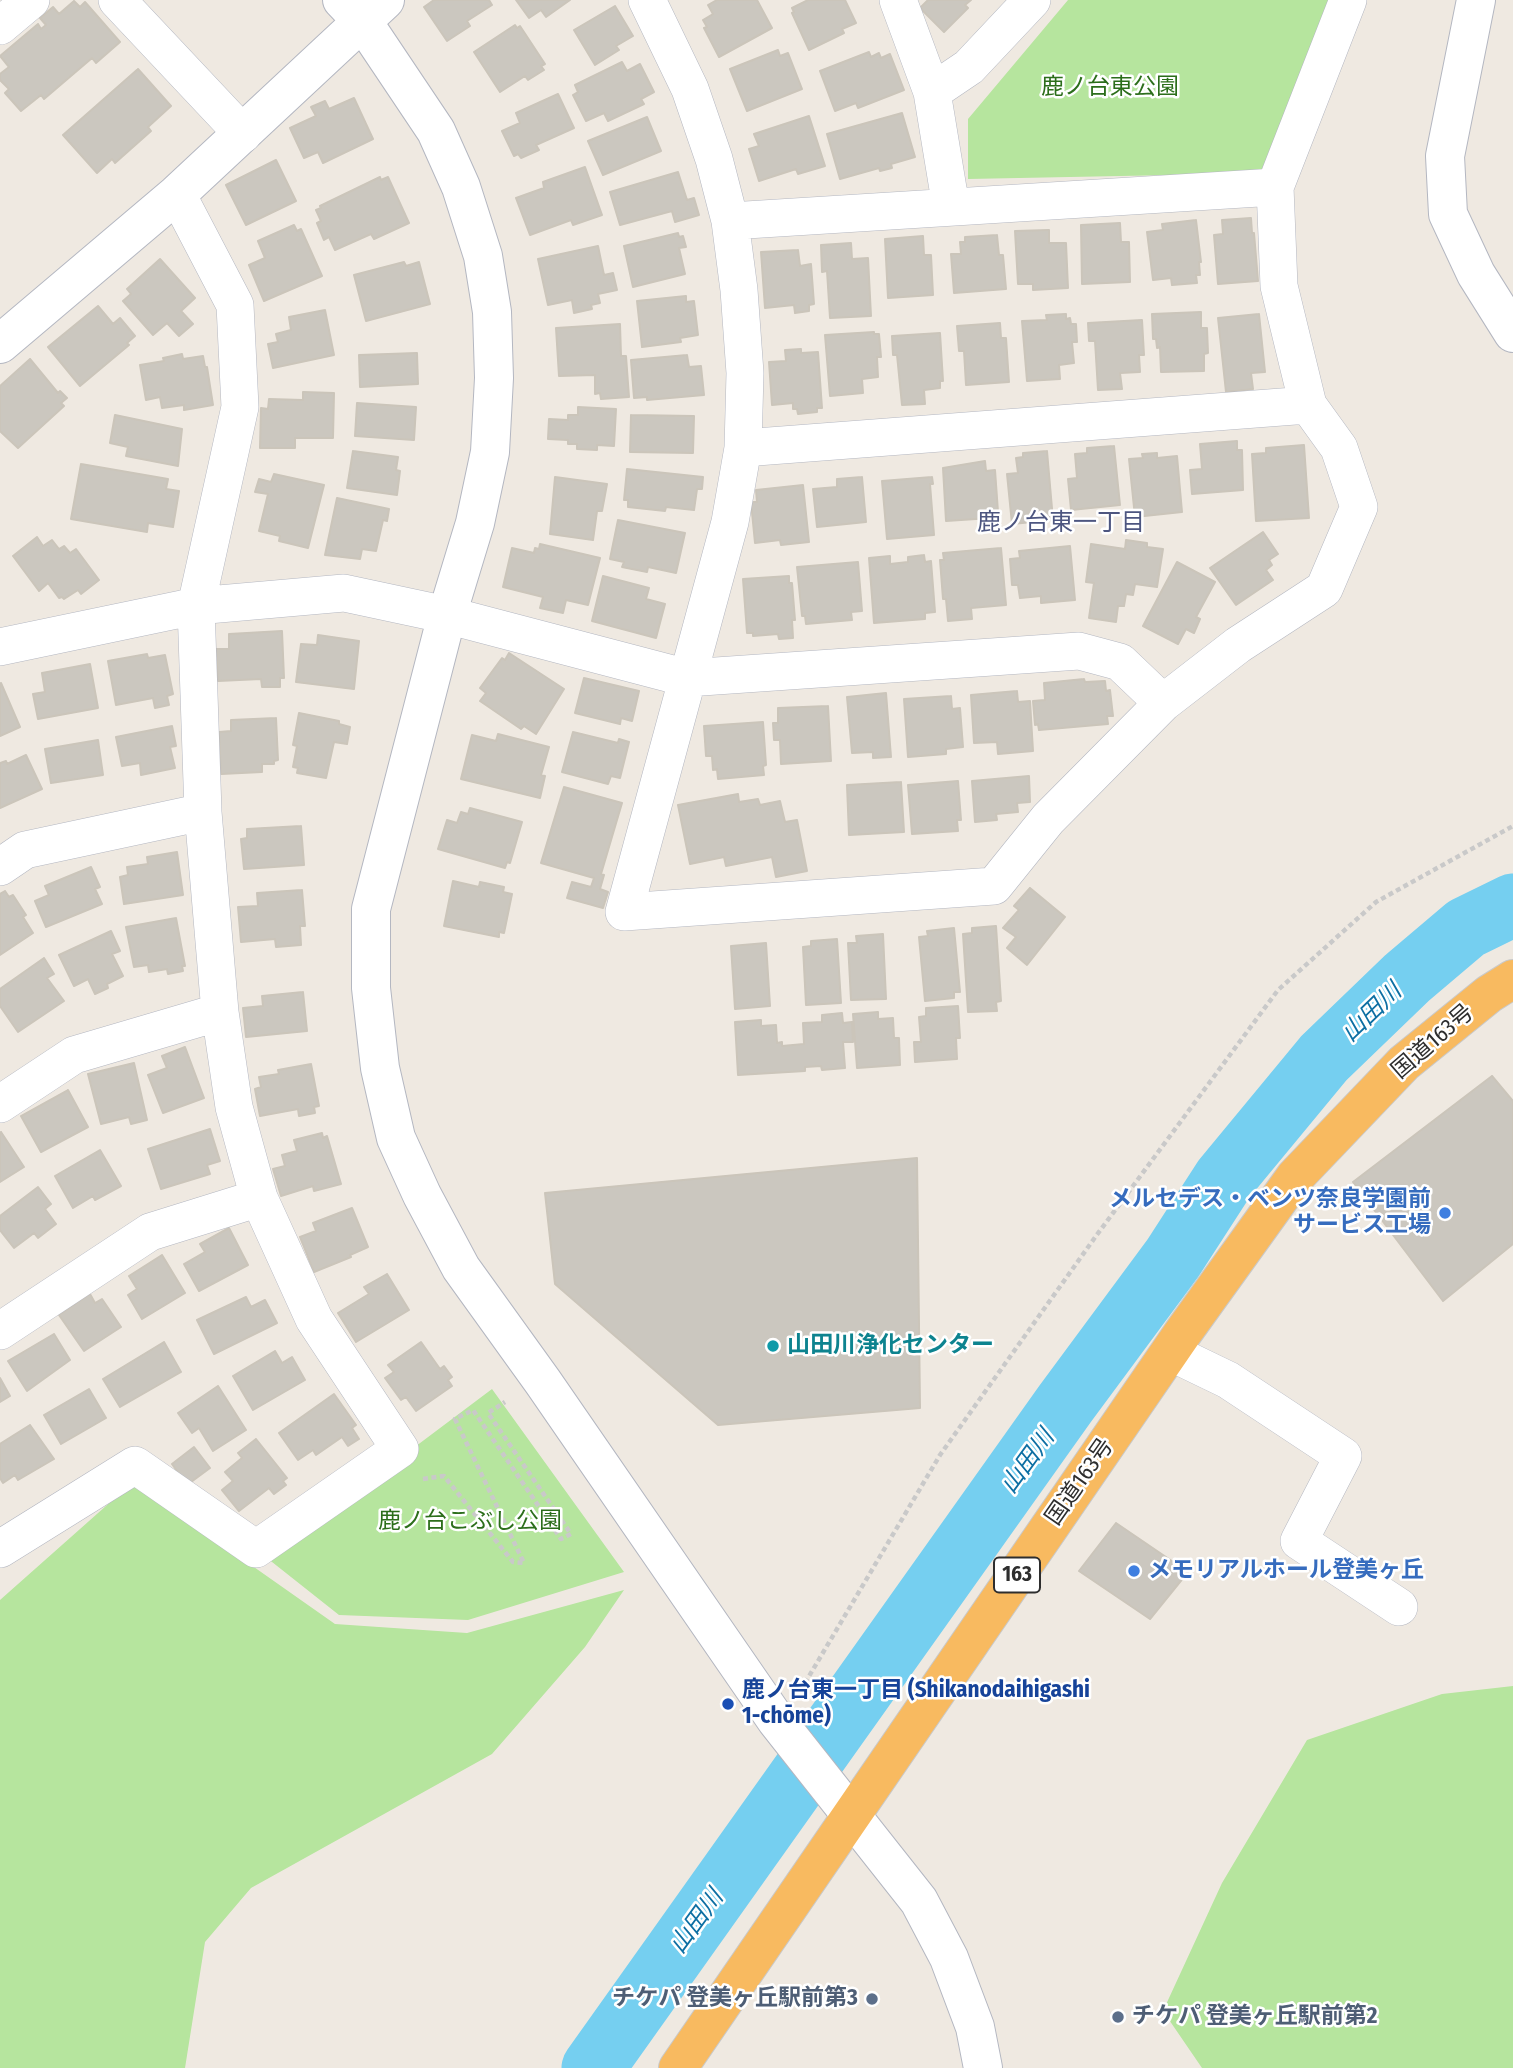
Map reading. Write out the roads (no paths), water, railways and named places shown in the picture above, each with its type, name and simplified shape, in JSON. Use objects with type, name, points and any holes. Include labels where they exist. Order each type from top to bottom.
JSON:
[{"type":"highway","name":"国道163号","points":[[678,2068],[1170,1352],[1296,1177],[1404,1063],[1489,994],[1513,979]]},
{"type":"street","points":[[0,26],[32,0]]},
{"type":"street","points":[[117,0],[243,134]]},
{"type":"street","points":[[647,0],[690,89],[714,159],[730,221],[739,290],[745,373],[743,448],[730,522],[624,912],[994,886],[1048,819],[1163,703],[1238,645],[1324,589],[1359,507],[1339,448],[1308,405],[1279,286],[1275,187],[1348,0]]},
{"type":"street","points":[[898,0],[932,92],[951,207]]},
{"type":"street","points":[[932,92],[969,67],[1032,0]]},
{"type":"street","points":[[1476,0],[1445,156],[1448,214],[1475,274],[1513,333]]},
{"type":"street","points":[[0,344],[177,194],[243,134],[363,7],[436,131],[461,187],[483,256],[492,312],[494,378],[490,452],[475,523],[447,615],[371,909],[372,1002],[380,1068],[397,1138],[422,1195],[461,1268],[776,1720],[919,1901],[950,1958],[975,2027],[983,2068]]},
{"type":"street","points":[[730,221],[1275,187]]},
{"type":"street","points":[[0,1549],[135,1465],[256,1549],[400,1449],[314,1319],[259,1198],[234,1107],[220,1012],[203,812],[196,607],[240,407],[235,305],[177,194]]},
{"type":"street","points":[[743,448],[1308,405]]},
{"type":"street","points":[[0,647],[196,607],[344,593],[447,615],[687,678],[1079,651],[1120,662],[1163,703]]},
{"type":"street","points":[[0,867],[25,850],[203,812]]},
{"type":"street","points":[[0,1104],[74,1055],[220,1012]]},
{"type":"street","points":[[0,1331],[150,1232],[259,1198]]},
{"type":"street","points":[[1170,1352],[1228,1380],[1343,1456],[1299,1541],[1399,1607]]},
{"type":"waterway","name":"山田川","points":[[593,2068],[1065,1404],[1173,1258],[1224,1179],[1324,1058],[1407,978],[1466,928],[1513,905]]},
{"type":"place","name":"メルセデス・ベンツ奈良学園前 サービス工場","points":[[1445,1213]]},
{"type":"place","name":"山田川浄化センター","points":[[773,1346]]},
{"type":"place","name":"メモリアルホール登美ヶ丘","points":[[1134,1571]]},
{"type":"place","name":"鹿ノ台東一丁目 (Shikanodaihigashi 1-chōme)","points":[[728,1704]]},
{"type":"place","name":"チケパ 登美ヶ丘駅前第3","points":[[872,1999]]},
{"type":"place","name":"チケパ 登美ヶ丘駅前第2","points":[[1118,2017]]},
{"type":"district","name":"鹿ノ台東一丁目","points":[[1061,523]]},
{"type":"park label","name":"鹿ノ台東公園","points":[[1110,88]]},
{"type":"park label","name":"鹿ノ台こぶし公園","points":[[470,1522]]}]
